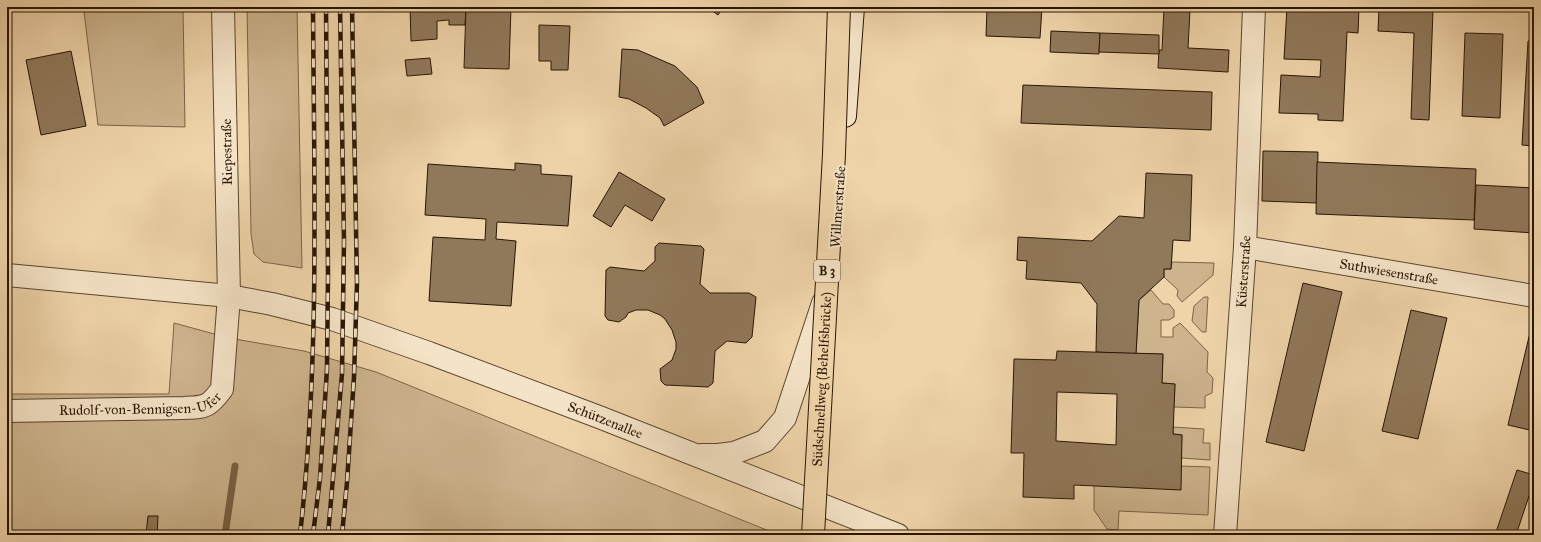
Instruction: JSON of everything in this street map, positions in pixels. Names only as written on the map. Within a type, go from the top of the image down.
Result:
[{"type":"highway","name":"Südschnellweg (Behelfsbrücke)","points":[[813,535],[834,154],[840,7]]},
{"type":"highway","name":"Südschnellweg (Behelfsbrücke)","points":[[826,535],[847,154],[853,7]]},
{"type":"street","name":"Riepestraße","points":[[223,7],[230,296]]},
{"type":"street","name":"Willmerstraße","points":[[817,503],[853,7]]},
{"type":"street","name":"Küsterstraße","points":[[1225,535],[1245,247],[1254,7]]},
{"type":"street","name":"Suthwiesenstraße","points":[[1245,247],[1534,296]]},
{"type":"street","points":[[694,455],[718,456],[753,447],[765,441],[785,418],[834,269]]},
{"type":"street","points":[[7,275],[230,296]]},
{"type":"street","name":"Schützenallee","points":[[230,296],[309,313],[371,332],[694,455],[898,535]]},
{"type":"street","name":"Rudolf-von-Bennigsen-Ufer","points":[[7,411],[205,406],[215,399],[222,389],[230,296]]},
{"type":"shaded area","points":[[114,7],[183,7],[185,127],[98,125],[84,12]]},
{"type":"shaded area","points":[[247,7],[297,7],[302,268],[263,262],[254,254],[251,234]]},
{"type":"shaded area","points":[[1172,262],[1214,263],[1213,275],[1182,302],[1177,296],[1178,290],[1164,277],[1164,269],[1171,269]]},
{"type":"shaded area","points":[[1151,290],[1163,304],[1169,304],[1174,310],[1174,317],[1169,320],[1161,320],[1161,337],[1173,337],[1173,328],[1180,323],[1208,352],[1207,372],[1213,378],[1212,393],[1205,396],[1205,408],[1174,407],[1175,384],[1162,383],[1163,354],[1136,354],[1139,300]]},
{"type":"shaded area","points":[[1204,297],[1208,297],[1206,332],[1202,332],[1192,321],[1194,306]]},
{"type":"shaded area","points":[[174,323],[229,338],[304,351],[376,372],[779,535],[7,535],[7,394],[169,394]]},
{"type":"shaded area","points":[[1173,427],[1204,429],[1203,443],[1210,443],[1210,460],[1181,458],[1182,435],[1173,434]]},
{"type":"shaded area","points":[[1180,466],[1210,467],[1208,515],[1119,511],[1118,530],[1107,529],[1094,510],[1094,486]]},
{"type":"building","points":[[410,7],[466,7],[465,25],[449,25],[449,20],[437,21],[437,39],[411,41]]},
{"type":"building","points":[[466,7],[511,7],[509,69],[464,68]]},
{"type":"building","points":[[707,7],[723,7],[718,15]]},
{"type":"building","points":[[987,7],[1042,7],[1040,38],[986,36]]},
{"type":"building","points":[[1164,7],[1195,7],[1195,10],[1190,10],[1188,48],[1229,50],[1228,72],[1158,68],[1159,50],[1162,50]]},
{"type":"building","points":[[1287,7],[1359,7],[1358,33],[1347,32],[1343,121],[1318,120],[1318,114],[1279,113],[1281,75],[1320,77],[1321,60],[1284,59]]},
{"type":"building","points":[[1379,8],[1433,10],[1429,120],[1411,119],[1414,33],[1378,31]]},
{"type":"building","points":[[539,25],[570,26],[568,70],[551,70],[551,61],[539,61]]},
{"type":"building","points":[[1051,31],[1100,33],[1099,54],[1050,52]]},
{"type":"building","points":[[1100,33],[1159,35],[1159,54],[1099,52]]},
{"type":"building","points":[[1465,33],[1503,34],[1500,118],[1462,116]]},
{"type":"building","points":[[1528,41],[1534,42],[1534,146],[1522,145]]},
{"type":"building","points":[[622,49],[638,50],[675,66],[697,87],[704,103],[664,126],[660,118],[646,108],[629,99],[619,97]]},
{"type":"building","points":[[71,51],[86,126],[41,135],[26,60]]},
{"type":"building","points":[[430,58],[432,74],[407,76],[405,60]]},
{"type":"building","points":[[1023,85],[1212,92],[1211,130],[1021,123]]},
{"type":"building","points":[[1263,151],[1318,152],[1317,203],[1262,201]]},
{"type":"building","points":[[1317,162],[1476,169],[1474,220],[1316,214]]},
{"type":"building","points":[[515,163],[541,165],[541,174],[572,176],[568,226],[497,222],[496,239],[516,241],[511,306],[429,301],[433,237],[485,240],[486,219],[425,215],[428,164],[515,170]]},
{"type":"building","points":[[619,172],[665,199],[652,221],[625,205],[611,227],[593,216]]},
{"type":"building","points":[[1146,173],[1192,175],[1190,241],[1173,240],[1171,269],[1164,269],[1164,277],[1139,300],[1136,354],[1096,352],[1097,304],[1081,283],[1026,279],[1027,261],[1017,260],[1018,237],[1092,241],[1119,216],[1144,218]]},
{"type":"building","points":[[1476,185],[1534,188],[1534,233],[1474,229]]},
{"type":"building","points":[[659,243],[701,246],[704,249],[700,284],[710,293],[749,293],[756,297],[752,337],[746,343],[727,341],[715,351],[713,383],[708,387],[665,385],[661,381],[660,369],[672,360],[676,349],[676,342],[672,330],[665,319],[660,315],[648,310],[636,310],[628,313],[626,317],[619,322],[608,320],[605,316],[606,270],[610,267],[644,271],[655,261],[655,247]]},
{"type":"building","points":[[1303,283],[1342,292],[1304,451],[1266,442]]},
{"type":"building","points":[[1411,310],[1447,318],[1418,439],[1382,431]]},
{"type":"building","points":[[1533,320],[1534,321],[1534,431],[1508,425]]},
{"type":"building","points":[[1057,351],[1163,354],[1162,383],[1175,384],[1173,434],[1182,435],[1181,490],[1074,485],[1074,499],[1023,497],[1024,453],[1011,453],[1014,359],[1056,360]],"holes":[[[1057,392],[1117,394],[1116,445],[1056,441]]]},
{"type":"building","points":[[1517,470],[1534,475],[1534,481],[1516,535],[1495,535]]},
{"type":"building","points":[[148,516],[158,516],[157,535],[146,535]]},
{"type":"waterway","points":[[225,535],[235,466]]},
{"type":"railway","points":[[300,535],[311,403],[313,337],[315,205],[313,7]]},
{"type":"railway","points":[[313,535],[320,478],[327,369],[328,275],[326,7]]},
{"type":"railway","points":[[328,535],[342,374],[344,241],[340,7]]},
{"type":"railway","points":[[342,535],[354,377],[357,283],[352,7]]}]
